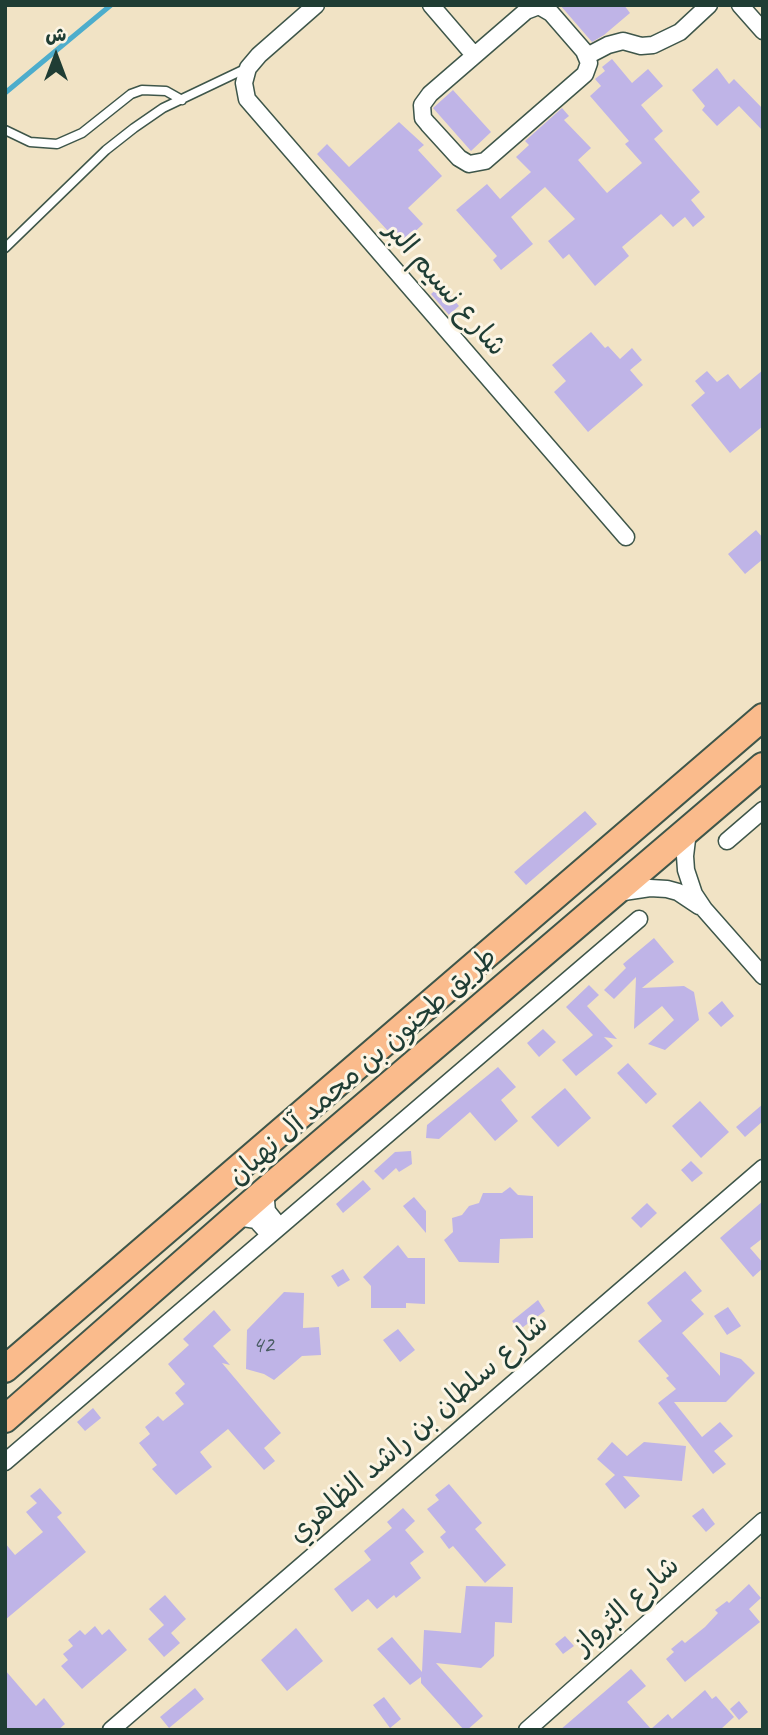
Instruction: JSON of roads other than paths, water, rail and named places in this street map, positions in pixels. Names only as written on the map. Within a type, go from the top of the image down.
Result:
[{"type":"main road","name":"طريق طحنون بن محمد آل نهيان","points":[[5,1369],[763,717]]},
{"type":"main road","name":"طريق طحنون بن محمد آل نهيان","points":[[5,1419],[265,1191],[763,766]]},
{"type":"main road","points":[[130,1312],[124,1297],[127,1285],[236,1187],[266,1144]]},
{"type":"street","points":[[248,68],[316,5]]},
{"type":"street","points":[[431,5],[474,55]]},
{"type":"street","points":[[587,57],[608,45],[623,41],[641,46],[653,45],[680,32],[709,5]]},
{"type":"street","points":[[740,5],[763,31]]},
{"type":"street","points":[[539,6],[551,13],[587,57],[588,69],[581,79],[485,161],[475,165],[459,158],[428,124],[422,112],[425,98],[526,11],[539,6]]},
{"type":"street","name":"شارع نسيم البر","points":[[248,68],[244,83],[247,99],[257,113],[626,537]]},
{"type":"street","points":[[727,842],[763,810]]},
{"type":"street","points":[[689,830],[685,856],[688,881],[704,909],[763,976]]},
{"type":"street","points":[[615,893],[650,888],[667,889],[689,898],[704,909]]},
{"type":"street","points":[[5,1462],[639,919]]},
{"type":"street","name":"شارع سلطان بن راشد الظاهري","points":[[111,1730],[763,1168]]},
{"type":"street","points":[[265,1191],[267,1211],[274,1230]]},
{"type":"street","points":[[237,1217],[256,1220],[274,1230]]},
{"type":"street","name":"شارع البُرواز","points":[[527,1730],[760,1530]]},
{"type":"lane","points":[[5,248],[106,150],[163,108],[248,68]]},
{"type":"lane","points":[[5,130],[30,142],[57,144],[82,133],[131,94],[142,90],[166,91],[182,100]]},
{"type":"waterway","points":[[5,93],[111,5]]}]
